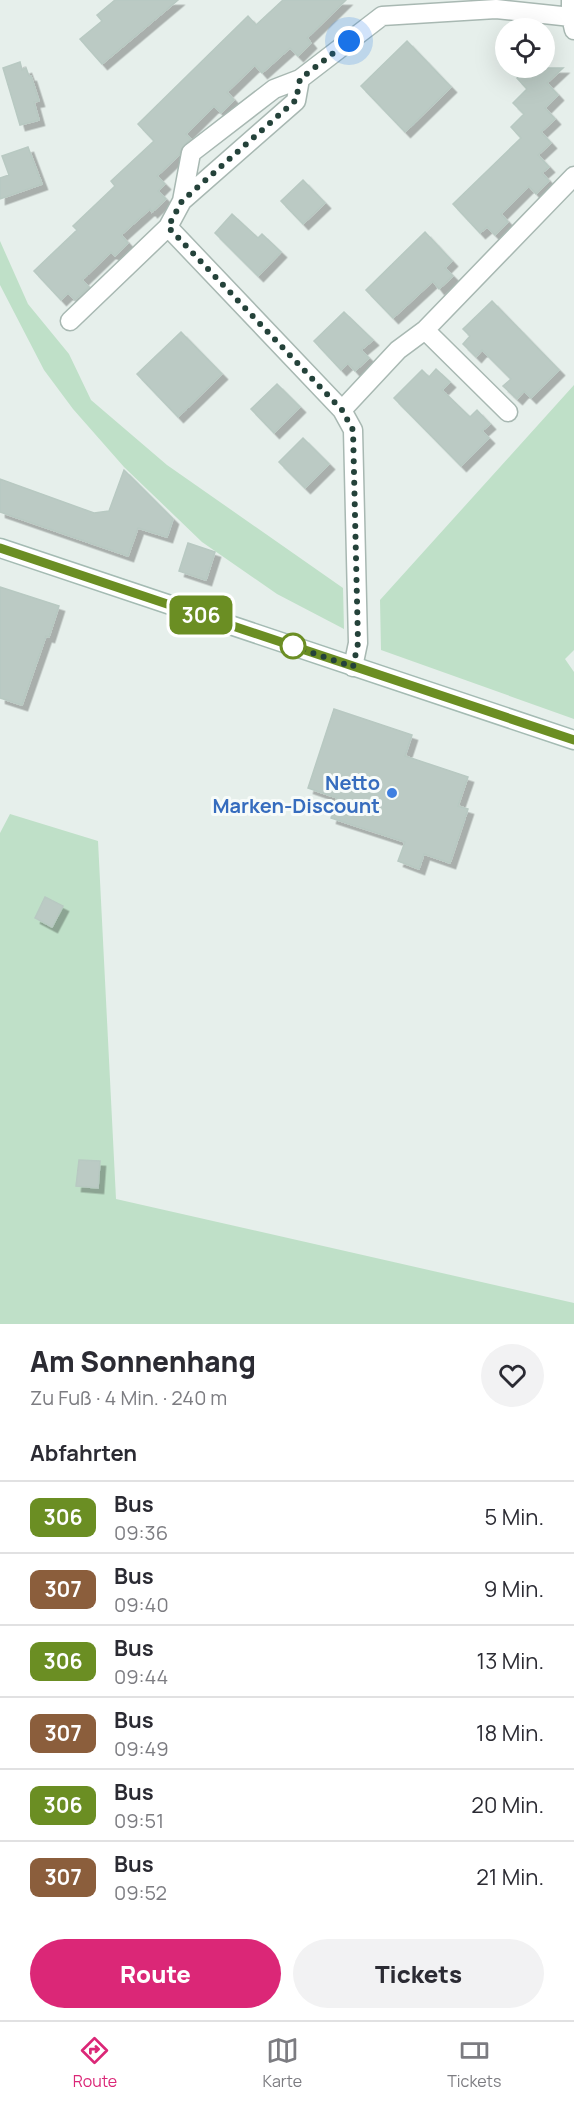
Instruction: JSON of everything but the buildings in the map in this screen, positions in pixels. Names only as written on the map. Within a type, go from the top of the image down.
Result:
[{"type":"street","points":[[70,321],[168,227],[182,201],[191,153],[274,89],[300,79],[382,16],[501,5],[572,15]]},
{"type":"street","points":[[182,201],[296,100],[300,79]]},
{"type":"street","points":[[342,410],[398,350],[425,330],[574,176]]},
{"type":"street","points":[[168,227],[342,410],[353,430],[358,643],[353,667]]},
{"type":"street","points":[[425,330],[508,412]]},
{"type":"street","points":[[0,548],[574,740]]},
{"type":"green space","points":[[0,241],[28,304],[69,354],[91,400],[167,465],[343,588],[344,629],[277,594],[202,542],[124,467],[73,409],[44,370],[0,285]]},
{"type":"green space","points":[[574,385],[574,650],[565,659],[574,672],[574,719],[381,650],[380,600]]},
{"type":"green space","points":[[10,814],[98,841],[116,1199],[574,1303],[574,1324],[0,1324],[0,833]]},
{"type":"bus line","name":"306","points":[[0,548],[574,740]]},
{"type":"place","name":"Netto Marken-Discount","points":[[392,793]]},
{"type":"route","points":[[293,646],[353,667],[358,643],[353,430],[342,410],[168,227],[182,201],[296,100],[300,79],[349,41]]}]
